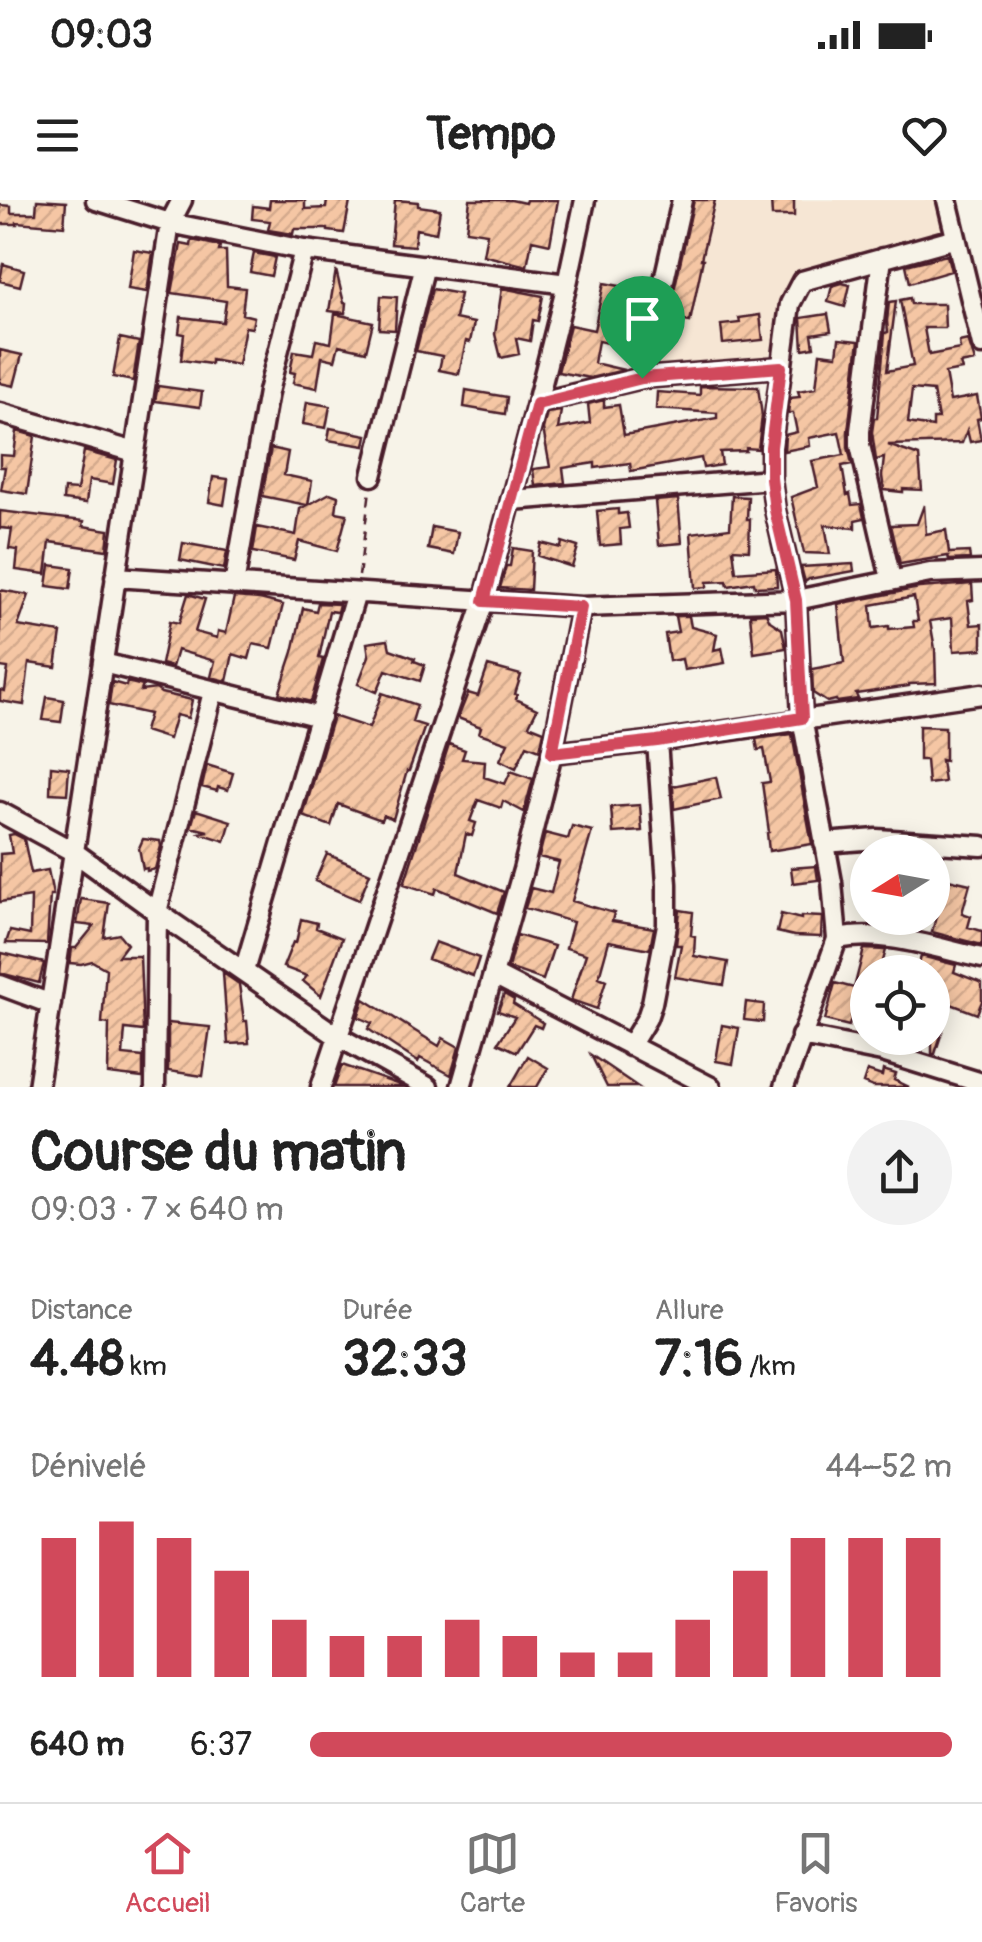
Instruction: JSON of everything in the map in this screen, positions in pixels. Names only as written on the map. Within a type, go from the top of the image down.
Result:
[{"type":"street","points":[[96,200],[170,223],[304,250],[567,284]]},
{"type":"street","points":[[38,1087],[170,223],[182,200]]},
{"type":"street","points":[[322,1087],[484,601],[567,284],[584,200]]},
{"type":"street","points":[[642,378],[682,200]]},
{"type":"street","points":[[946,200],[982,345]]},
{"type":"street","points":[[784,1087],[836,938],[832,882],[802,718],[796,600],[771,478],[771,447],[790,304],[802,281],[956,238]]},
{"type":"street","points":[[234,585],[268,392],[304,250]]},
{"type":"street","points":[[882,258],[860,445],[891,579]]},
{"type":"street","points":[[372,476],[425,266]]},
{"type":"street","points":[[537,404],[642,378],[781,367]]},
{"type":"street","points":[[0,413],[135,452]]},
{"type":"street","points":[[512,500],[771,478]]},
{"type":"street","points":[[115,577],[581,607],[796,600],[891,579],[982,570]]},
{"type":"street","points":[[244,971],[356,593]]},
{"type":"street","points":[[461,1087],[524,870],[581,607]]},
{"type":"street","points":[[103,663],[320,717]]},
{"type":"street","points":[[155,1087],[157,912],[213,692]]},
{"type":"street","points":[[552,753],[982,694]]},
{"type":"street","points":[[630,1046],[648,1018],[667,925],[657,741]]},
{"type":"street","points":[[0,812],[74,852],[337,1036],[428,1087]]},
{"type":"street","points":[[824,843],[877,839],[982,846]]},
{"type":"street","points":[[836,938],[874,935],[982,958]]},
{"type":"street","points":[[494,975],[711,1087]]},
{"type":"street","points":[[0,986],[51,1004]]},
{"type":"street","points":[[800,1036],[882,1052],[982,1083]]},
{"type":"path","points":[[356,593],[372,476]]},
{"type":"shaded area","points":[[685,200],[939,200],[947,230],[792,273],[768,361],[651,371]]},
{"type":"building","points":[[37,200],[66,202],[64,226],[0,224],[0,205],[11,206],[11,213],[36,213]]},
{"type":"building","points":[[270,200],[305,200],[305,209],[326,208],[327,200],[350,202],[344,233],[328,229],[294,229],[293,234],[268,230],[270,221],[252,219],[253,206],[269,208]]},
{"type":"building","points":[[395,200],[440,209],[436,233],[416,229],[414,246],[391,244]]},
{"type":"building","points":[[470,200],[558,200],[550,244],[532,240],[527,266],[483,255],[487,233],[466,230]]},
{"type":"building","points":[[694,200],[715,200],[690,322],[668,318]]},
{"type":"building","points":[[771,200],[794,200],[794,216],[772,216]]},
{"type":"building","points":[[192,240],[226,251],[227,286],[245,288],[242,314],[254,317],[252,328],[245,327],[238,365],[181,360],[181,317],[223,322],[226,301],[172,293],[181,244],[191,246]]},
{"type":"building","points":[[134,250],[153,253],[147,292],[128,289]]},
{"type":"building","points":[[254,253],[275,257],[271,276],[250,272]]},
{"type":"building","points":[[947,255],[951,271],[910,283],[906,265]]},
{"type":"building","points":[[3,264],[24,270],[20,286],[0,281]]},
{"type":"building","points":[[336,270],[346,303],[345,313],[329,311]]},
{"type":"building","points":[[604,283],[625,287],[617,326],[632,329],[629,347],[598,341],[594,363],[624,370],[590,378],[558,372],[570,325],[594,330]]},
{"type":"building","points":[[850,285],[845,307],[828,302],[832,286]]},
{"type":"building","points":[[502,288],[543,296],[530,341],[516,338],[519,354],[501,358],[495,334]]},
{"type":"building","points":[[432,289],[460,294],[455,319],[474,323],[459,374],[439,370],[442,356],[416,351]]},
{"type":"building","points":[[381,296],[397,297],[395,330],[379,329]]},
{"type":"building","points":[[900,300],[944,304],[945,328],[924,328],[929,355],[960,349],[959,342],[968,340],[975,361],[960,364],[962,370],[945,373],[950,401],[977,396],[981,418],[977,419],[981,440],[970,442],[967,430],[962,443],[888,445],[919,456],[922,490],[903,492],[884,490],[884,458],[876,460],[872,432],[877,418],[889,302],[896,301],[887,371],[913,366]],"holes":[[[912,389],[933,391],[938,419],[933,419],[933,427],[908,423]]]},
{"type":"building","points":[[335,314],[373,322],[366,351],[339,345],[335,360],[322,357],[317,388],[293,383],[295,373],[290,372],[294,351],[313,354],[316,340],[331,343]]},
{"type":"building","points":[[828,314],[831,331],[812,334],[814,347],[803,349],[801,318]]},
{"type":"building","points":[[760,315],[763,340],[723,344],[721,325]]},
{"type":"building","points":[[120,338],[139,342],[133,381],[113,377]]},
{"type":"building","points":[[839,339],[859,341],[848,431],[852,464],[842,466],[847,495],[850,494],[852,505],[861,504],[864,518],[855,520],[855,528],[825,525],[830,554],[804,553],[791,497],[818,487],[812,461],[844,455],[839,432],[809,438],[810,446],[784,451],[785,435],[797,432],[793,413],[788,413],[790,398],[800,397],[798,391],[816,388],[820,353],[837,355]]},
{"type":"building","points":[[0,350],[22,355],[14,386],[0,383]]},
{"type":"building","points":[[158,386],[202,392],[200,407],[155,401]]},
{"type":"building","points":[[700,386],[758,387],[762,416],[758,449],[720,452],[722,465],[703,468],[701,458],[631,471],[630,463],[563,468],[565,483],[535,486],[533,469],[550,467],[543,429],[547,413],[561,411],[558,429],[590,423],[588,404],[604,400],[604,407],[619,405],[624,435],[717,418],[717,413],[656,409],[657,392],[700,395]]},
{"type":"building","points":[[466,390],[507,397],[505,414],[464,407]]},
{"type":"building","points":[[307,402],[330,406],[326,428],[303,424]]},
{"type":"building","points":[[330,428],[367,435],[365,446],[328,440]]},
{"type":"building","points":[[17,431],[35,436],[27,494],[1,490],[5,467],[0,467],[0,455],[14,456]]},
{"type":"building","points":[[271,448],[288,452],[284,475],[312,481],[308,505],[330,493],[338,496],[336,512],[347,514],[337,551],[299,541],[294,560],[253,552],[257,527],[296,535],[300,509],[307,505],[262,496]]},
{"type":"building","points":[[84,451],[117,460],[113,484],[89,480],[86,503],[63,500],[64,489],[77,490]]},
{"type":"building","points":[[213,477],[228,479],[224,505],[209,502]]},
{"type":"building","points":[[732,496],[748,497],[750,519],[749,550],[733,549],[736,572],[776,569],[777,586],[755,587],[754,582],[728,586],[727,581],[707,582],[707,587],[695,588],[691,533],[730,528]]},
{"type":"building","points":[[678,499],[682,543],[659,545],[655,501]]},
{"type":"building","points":[[924,505],[926,534],[946,530],[949,553],[969,552],[970,559],[949,560],[948,556],[900,564],[891,525],[917,524]]},
{"type":"building","points":[[618,509],[618,514],[627,513],[629,528],[620,529],[621,544],[600,546],[597,511]]},
{"type":"building","points":[[0,511],[84,521],[83,526],[109,530],[107,550],[50,542],[46,574],[16,570],[18,550],[9,549],[12,529],[0,528]]},
{"type":"building","points":[[432,527],[458,532],[454,554],[428,549]]},
{"type":"building","points":[[562,542],[578,547],[572,567],[538,556],[541,543],[561,548]]},
{"type":"building","points":[[183,543],[227,551],[224,569],[180,560]]},
{"type":"building","points":[[513,548],[532,551],[530,590],[500,588]]},
{"type":"building","points":[[853,564],[854,571],[805,582],[801,567]]},
{"type":"building","points":[[50,565],[73,568],[70,589],[47,586]]},
{"type":"building","points":[[972,584],[973,600],[968,601],[971,625],[982,624],[982,649],[954,651],[952,618],[930,621],[936,683],[856,694],[858,699],[837,702],[827,702],[813,693],[812,669],[844,663],[838,604],[919,588]],"holes":[[[914,597],[918,621],[913,621],[914,627],[873,628],[871,605]]]},
{"type":"building","points":[[0,590],[29,595],[18,626],[61,633],[56,667],[29,663],[24,705],[0,701],[8,668],[0,667]]},
{"type":"building","points":[[188,594],[205,599],[195,632],[217,638],[218,631],[226,633],[234,597],[283,605],[272,648],[253,644],[249,659],[233,654],[227,681],[211,677],[215,661],[177,650],[172,667],[161,664],[170,621],[179,623]]},
{"type":"building","points":[[318,603],[339,604],[337,612],[329,611],[319,658],[323,659],[311,702],[279,694],[303,608],[316,611]]},
{"type":"building","points":[[766,613],[782,629],[786,648],[754,653],[750,614]]},
{"type":"building","points":[[675,616],[689,616],[691,627],[717,634],[714,650],[722,648],[725,663],[684,670],[682,659],[669,661],[665,634],[678,632]]},
{"type":"building","points":[[388,640],[390,649],[425,665],[420,681],[386,670],[377,692],[358,684],[369,656],[367,643]]},
{"type":"building","points":[[488,666],[521,675],[516,699],[537,709],[529,725],[544,731],[540,750],[527,745],[516,768],[500,760],[508,743],[479,733],[481,727],[458,718],[468,693],[478,696]]},
{"type":"building","points":[[112,682],[126,686],[127,682],[143,686],[141,691],[156,689],[192,700],[188,718],[176,715],[169,739],[144,731],[149,714],[109,705]]},
{"type":"building","points":[[382,693],[417,705],[412,722],[425,726],[393,819],[383,815],[381,820],[338,804],[331,826],[303,816],[333,716],[369,728]]},
{"type":"building","points":[[47,697],[64,700],[61,722],[43,720]]},
{"type":"building","points":[[919,726],[945,727],[945,761],[941,760],[944,782],[928,784],[926,760],[919,760]]},
{"type":"building","points":[[792,734],[812,844],[769,851],[762,783],[770,782],[764,749],[758,750],[756,739]]},
{"type":"building","points":[[449,744],[465,750],[462,759],[485,761],[484,777],[505,784],[511,771],[533,779],[524,812],[503,801],[501,808],[478,800],[470,821],[476,823],[472,836],[466,834],[458,873],[504,892],[497,913],[437,888],[435,894],[404,884]]},
{"type":"building","points":[[207,765],[233,773],[228,790],[202,787]]},
{"type":"building","points":[[51,766],[69,768],[67,794],[50,793]]},
{"type":"building","points":[[716,777],[721,799],[674,809],[673,786]]},
{"type":"building","points":[[640,805],[642,831],[613,833],[611,807]]},
{"type":"building","points":[[196,810],[231,821],[225,841],[191,827]]},
{"type":"building","points":[[572,826],[592,831],[572,901],[614,913],[612,921],[654,928],[650,949],[609,941],[599,977],[606,980],[597,1009],[571,1000],[586,954],[566,948],[573,922],[525,908],[531,888],[551,893],[559,862],[539,857],[545,833],[568,839]]},
{"type":"building","points":[[9,835],[24,839],[31,873],[48,870],[53,895],[47,944],[6,943],[10,931],[30,935],[31,897],[0,902],[0,854],[12,853]]},
{"type":"building","points":[[143,839],[160,841],[155,869],[143,869],[139,848]]},
{"type":"building","points":[[327,854],[370,873],[359,900],[315,881]]},
{"type":"building","points":[[816,866],[818,880],[793,883],[791,868]]},
{"type":"building","points":[[950,879],[970,884],[962,913],[971,916],[968,927],[982,931],[982,945],[944,935],[950,935]]},
{"type":"building","points":[[81,899],[109,903],[104,937],[119,934],[127,944],[118,956],[140,956],[143,1031],[125,1029],[123,1055],[143,1057],[143,1078],[108,1074],[109,1024],[102,1023],[106,969],[92,961],[70,963],[72,948],[94,926],[77,924]]},
{"type":"building","points":[[680,910],[693,912],[694,956],[728,962],[724,985],[675,977],[681,945],[676,945]]},
{"type":"building","points":[[781,914],[801,919],[822,917],[821,937],[777,932]]},
{"type":"building","points":[[301,919],[317,923],[316,928],[342,938],[321,996],[303,981],[307,976],[283,967],[293,942],[296,943]]},
{"type":"building","points":[[517,935],[554,946],[543,980],[508,968]]},
{"type":"building","points":[[435,942],[479,958],[473,976],[428,959]]},
{"type":"building","points":[[864,949],[886,950],[885,955],[862,955]]},
{"type":"building","points":[[2,953],[44,963],[39,983],[0,973]]},
{"type":"building","points":[[950,963],[956,965],[954,972],[982,983],[977,1014],[951,1004],[950,1007]]},
{"type":"building","points":[[223,973],[239,984],[249,1043],[228,1044]]},
{"type":"building","points":[[835,983],[850,987],[849,1026],[825,1020]]},
{"type":"building","points":[[504,994],[543,1023],[541,1028],[534,1025],[517,1052],[498,1043],[515,1017],[498,1011]]},
{"type":"building","points":[[364,999],[439,1046],[443,1038],[459,1047],[451,1075],[420,1058],[418,1062],[368,1029],[372,1023],[358,1017]]},
{"type":"building","points":[[746,1002],[764,1004],[763,1022],[744,1020]]},
{"type":"building","points":[[168,1023],[210,1027],[203,1076],[168,1071]]},
{"type":"building","points":[[722,1025],[739,1028],[733,1064],[716,1061]]},
{"type":"building","points":[[591,1055],[638,1087],[607,1087]]},
{"type":"building","points":[[528,1056],[548,1068],[537,1087],[510,1087]]},
{"type":"building","points":[[342,1065],[397,1084],[401,1087],[334,1087]]},
{"type":"building","points":[[883,1070],[896,1074],[894,1080],[909,1087],[873,1087],[863,1083],[867,1071],[882,1076]]},
{"type":"route","points":[[781,367],[771,478],[796,600],[802,718],[552,753],[581,607],[484,601],[537,404],[642,378],[781,367]]}]
